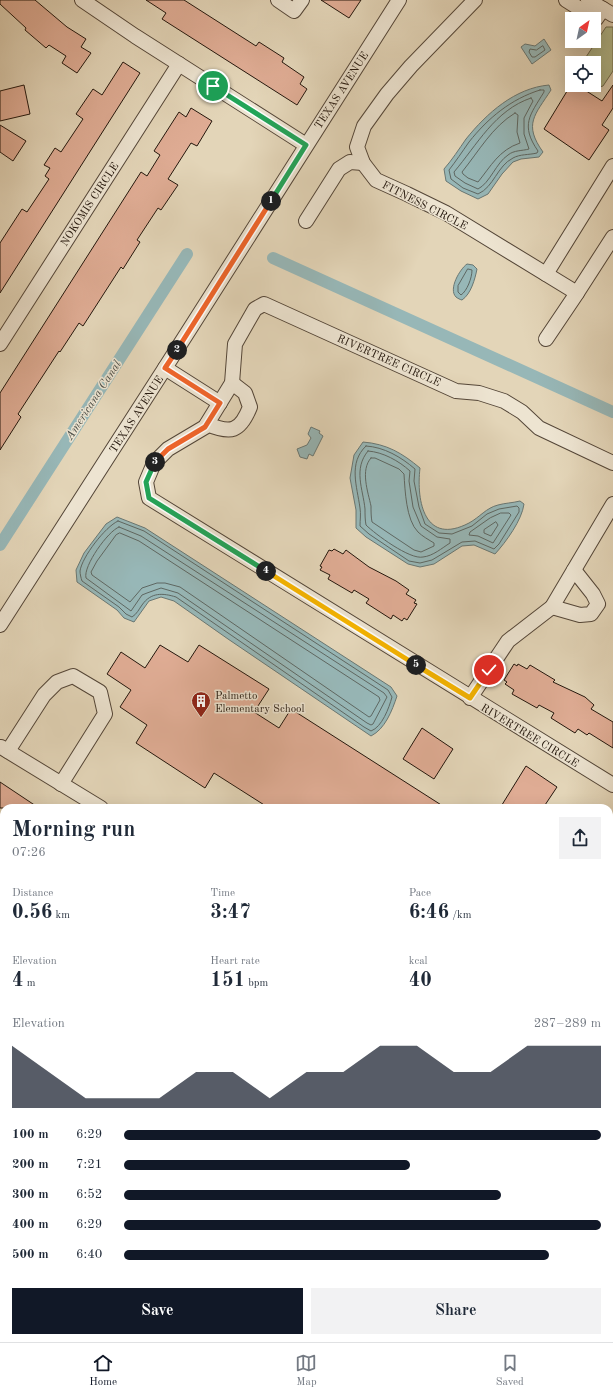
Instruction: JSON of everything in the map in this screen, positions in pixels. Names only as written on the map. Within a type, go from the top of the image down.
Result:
[{"type":"street","points":[[82,0],[306,145]]},
{"type":"street","points":[[278,0],[294,11],[302,0]]},
{"type":"street","name":"TEXAS AVENUE","points":[[0,625],[399,0]]},
{"type":"street","name":"FITNESS CIRCLE","points":[[475,0],[386,94],[364,126],[357,147],[363,163],[376,180],[446,213],[577,293]]},
{"type":"street","points":[[566,0],[596,20],[599,6]]},
{"type":"street","name":"NOKOMIS CIRCLE","points":[[0,344],[179,64]]},
{"type":"street","points":[[306,221],[340,169],[350,162],[363,163]]},
{"type":"street","points":[[546,274],[613,166]]},
{"type":"street","points":[[546,340],[613,237]]},
{"type":"street","name":"RIVERTREE CIRCLE","points":[[613,463],[539,428],[522,412],[504,401],[479,394],[456,391],[264,304],[255,309],[234,344],[232,383],[207,424],[168,449],[154,464],[146,482],[149,498],[470,698],[613,785]]},
{"type":"street","points":[[165,368],[220,403]]},
{"type":"street","points":[[207,424],[221,430],[232,429],[244,422],[250,408],[245,394],[232,383]]},
{"type":"street","points":[[470,698],[508,641],[552,607],[613,504]]},
{"type":"street","points":[[552,607],[580,615],[591,614],[598,604],[593,594],[574,570]]},
{"type":"street","points":[[61,784],[105,714],[100,692],[73,676],[57,682],[44,695],[4,749],[61,784],[94,804]]},
{"type":"green space","points":[[606,27],[613,27],[613,71],[603,86],[601,87],[601,56],[587,56],[592,48],[601,48],[601,34]]},
{"type":"water","points":[[544,39],[551,50],[532,64],[521,47],[525,44],[535,46]]},
{"type":"water","points":[[549,85],[551,90],[536,113],[533,127],[537,142],[543,152],[539,157],[521,159],[513,162],[502,174],[488,194],[478,199],[461,191],[446,181],[444,169],[466,139],[483,120],[503,103],[513,97],[537,87]]},
{"type":"water","points":[[467,264],[473,265],[477,269],[474,282],[468,294],[462,300],[456,297],[453,289],[458,275]]},
{"type":"water","points":[[311,427],[320,431],[319,433],[323,436],[313,456],[309,454],[307,459],[300,457],[297,449],[307,445],[311,438],[308,434]]},
{"type":"water","points":[[363,442],[380,445],[394,450],[420,468],[419,481],[422,506],[426,517],[433,525],[442,529],[454,529],[469,523],[494,506],[520,501],[524,504],[517,524],[495,554],[474,545],[462,546],[434,564],[420,567],[408,564],[366,537],[356,528],[356,510],[350,478],[354,455]]},
{"type":"water","points":[[117,517],[145,528],[391,687],[397,696],[384,724],[371,736],[174,601],[161,597],[149,601],[134,622],[124,618],[117,610],[77,582],[76,570],[84,553],[106,524]]},
{"type":"building","points":[[0,0],[35,0],[67,27],[86,39],[81,47],[91,53],[77,73],[62,63],[66,56],[49,45],[46,48],[25,30],[26,28],[0,4]]},
{"type":"building","points":[[146,0],[184,0],[256,46],[259,42],[284,58],[282,62],[304,77],[300,84],[307,89],[297,105],[162,19],[166,13]]},
{"type":"building","points":[[321,0],[361,0],[349,18]]},
{"type":"building","points":[[123,62],[140,73],[0,293],[0,243],[22,209],[27,212],[49,179],[45,176],[50,168],[44,165],[55,148],[61,152],[83,119],[76,114],[93,89],[102,95]]},
{"type":"building","points":[[24,85],[30,114],[0,121],[0,91]]},
{"type":"building","points":[[613,85],[613,108],[602,125],[609,130],[589,160],[544,129],[567,92],[588,92],[602,101]]},
{"type":"building","points":[[191,108],[212,121],[197,146],[191,143],[168,179],[178,185],[161,210],[158,208],[137,240],[140,242],[123,269],[121,267],[83,326],[79,323],[60,352],[59,351],[18,414],[21,417],[0,450],[0,393],[141,172],[147,176],[160,155],[154,151],[179,112],[186,117]]},
{"type":"building","points":[[0,125],[26,141],[13,161],[0,152]]},
{"type":"building","points":[[334,549],[343,554],[346,550],[369,567],[396,581],[409,590],[406,594],[416,600],[414,603],[417,604],[407,620],[404,618],[402,621],[393,615],[391,619],[366,603],[369,599],[354,590],[352,593],[328,579],[330,575],[320,570],[322,567],[320,566],[329,550],[332,551]]},
{"type":"building","name":"Palmetto Elementary School","points":[[160,645],[188,662],[199,645],[269,689],[254,712],[279,728],[291,709],[440,804],[263,804],[214,773],[205,788],[136,743],[147,725],[120,707],[131,690],[107,674],[121,652],[145,668]]},
{"type":"building","points":[[514,664],[517,666],[518,664],[527,669],[530,665],[555,680],[553,682],[585,697],[594,705],[591,709],[613,722],[613,748],[589,733],[587,735],[578,729],[575,733],[551,718],[554,713],[539,705],[537,708],[512,694],[514,690],[505,684],[507,682],[504,680]]},
{"type":"building","points":[[422,728],[453,749],[434,779],[403,759]]},
{"type":"building","points":[[526,766],[557,787],[546,804],[502,804]]},
{"type":"building","points":[[0,782],[33,804],[0,804]]},
{"type":"waterway","name":"Americana Canal","points":[[0,545],[187,254]]},
{"type":"waterway","points":[[273,258],[613,412]]},
{"type":"place","name":"Palmetto Elementary School","points":[[201,718]]},
{"type":"route","points":[[213,86],[306,145],[165,368],[220,403],[205,427],[168,449],[154,464],[146,482],[149,498],[470,698],[489,670]]}]
